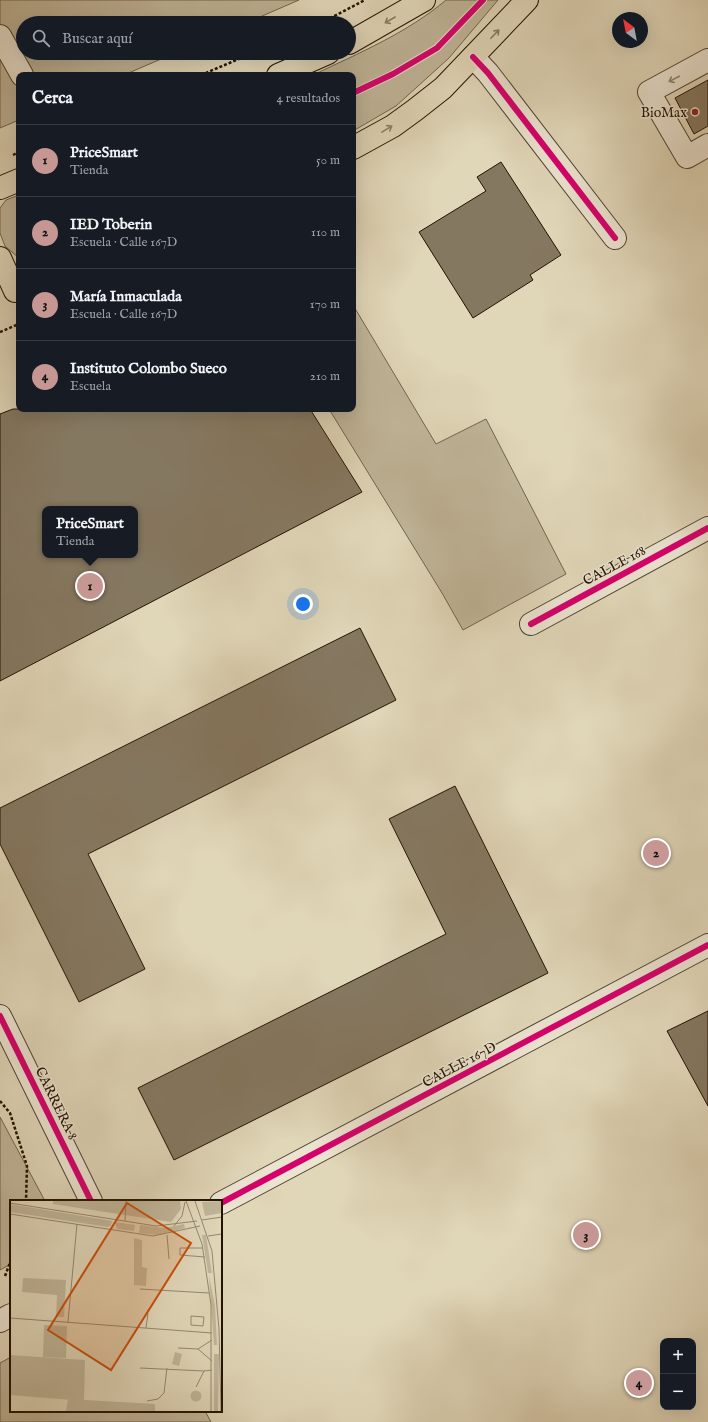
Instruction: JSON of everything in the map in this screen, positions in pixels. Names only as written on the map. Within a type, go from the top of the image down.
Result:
[{"type":"main road","points":[[356,39],[424,0]]},
{"type":"main road","points":[[356,146],[388,129],[443,88],[527,0]]},
{"type":"main road","points":[[285,72],[312,60]]},
{"type":"main road","points":[[0,188],[16,181]]},
{"type":"main road","points":[[0,258],[11,293]]},
{"type":"street","points":[[0,36],[20,72]]},
{"type":"street","points":[[473,57],[488,73],[615,238]]},
{"type":"street","points":[[708,60],[649,92],[687,157],[708,145]]},
{"type":"street","name":"CALLE 168","points":[[532,624],[708,528]]},
{"type":"street","name":"CALLE 167D","points":[[222,1202],[708,945]]},
{"type":"street","name":"CARRERA 8","points":[[0,1016],[91,1200]]},
{"type":"street","points":[[0,1321],[10,1316]]},
{"type":"path","points":[[334,16],[365,0]]},
{"type":"path","points":[[208,72],[236,60]]},
{"type":"path","points":[[0,332],[16,325]]},
{"type":"path","points":[[0,1101],[10,1113],[27,1166],[26,1200]]},
{"type":"path","points":[[5,1276],[10,1263]]},
{"type":"shaded area","points":[[0,0],[299,0],[262,16],[16,16],[16,60],[159,60],[131,72],[16,72],[16,121],[0,128]]},
{"type":"shaded area","points":[[446,0],[498,0],[449,58],[396,106],[356,129],[356,72],[319,72],[344,60],[356,60],[356,54],[382,42],[431,12]]},
{"type":"shaded area","points":[[16,196],[16,255],[5,246],[0,233],[0,208],[6,200]]},
{"type":"shaded area","points":[[356,310],[436,444],[486,419],[566,574],[463,630],[442,593],[331,412],[356,412]]},
{"type":"shaded area","points":[[0,1117],[44,1200],[10,1200],[10,1265],[0,1270]]},
{"type":"shaded area","points":[[10,1358],[10,1412],[206,1412],[211,1422],[0,1422],[0,1363]]},
{"type":"building","name":"BioMax","points":[[708,80],[708,126],[694,134],[675,98]]},
{"type":"building","points":[[501,162],[561,255],[530,275],[533,280],[473,318],[419,232],[486,191],[477,177]]},
{"type":"building","points":[[13,409],[16,409],[16,412],[312,412],[362,492],[0,681],[0,414]]},
{"type":"building","points":[[360,628],[396,700],[88,854],[145,969],[79,1002],[0,844],[0,808]]},
{"type":"building","points":[[455,786],[548,973],[174,1160],[138,1088],[446,934],[389,819]]},
{"type":"building","points":[[708,1011],[708,1106],[667,1031]]},
{"type":"cycle path","points":[[356,92],[393,74],[437,48],[483,0]]},
{"type":"cycle path","points":[[473,57],[488,73],[615,238]]},
{"type":"cycle path","points":[[531,624],[708,528]]},
{"type":"cycle path","points":[[222,1202],[708,945]]},
{"type":"cycle path","points":[[0,1016],[91,1200]]},
{"type":"place","name":"BioMax","points":[[695,112]]},
{"type":"place","name":"PriceSmart","points":[[90,586]]},
{"type":"place","name":"IED Toberin","points":[[656,853]]},
{"type":"place","name":"María Inmaculada","points":[[586,1235]]},
{"type":"place","name":"Instituto Colombo Sueco","points":[[639,1383]]}]
